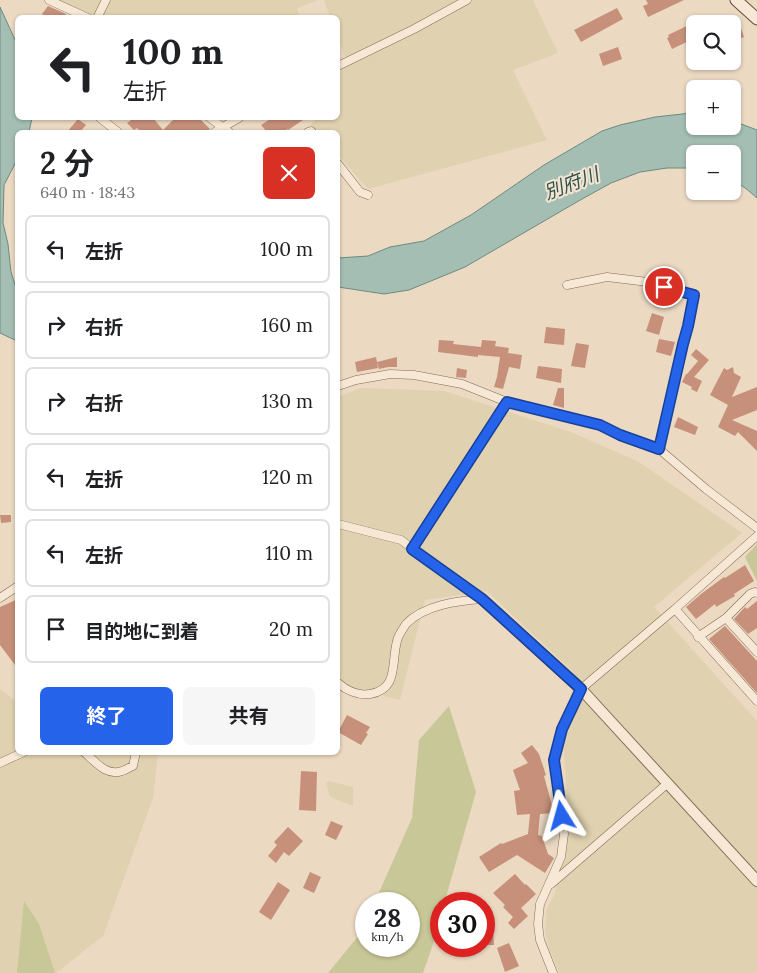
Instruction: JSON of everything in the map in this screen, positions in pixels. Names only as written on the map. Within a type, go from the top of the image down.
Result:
[{"type":"main road","points":[[736,0],[757,19]]},
{"type":"street","points":[[50,0],[82,15]]},
{"type":"street","points":[[98,15],[106,0]]},
{"type":"street","points":[[340,65],[414,29],[463,1]]},
{"type":"street","points":[[103,120],[115,130]]},
{"type":"street","points":[[213,120],[227,130]]},
{"type":"street","points":[[218,130],[235,120]]},
{"type":"street","points":[[340,167],[360,192],[368,194]]},
{"type":"street","points":[[567,285],[607,277],[648,282],[694,295],[659,449]]},
{"type":"street","points":[[340,385],[356,380],[390,374],[414,375],[462,384],[507,402],[600,425],[620,435],[659,449],[706,489],[757,528]]},
{"type":"street","points":[[412,549],[507,402]]},
{"type":"street","points":[[340,525],[401,540],[482,599],[581,689],[757,881]]},
{"type":"street","points":[[553,973],[540,940],[538,924],[540,904],[561,857],[564,834],[554,760],[562,729],[581,689],[757,536]]},
{"type":"street","points":[[0,598],[15,588]]},
{"type":"street","points":[[698,636],[726,618],[750,594],[757,593]]},
{"type":"street","points":[[340,684],[354,693],[367,695],[387,686],[392,676],[397,638],[405,625],[415,616],[434,608],[482,599]]},
{"type":"street","points":[[674,609],[757,702]]},
{"type":"street","points":[[726,618],[757,652]]},
{"type":"street","points":[[0,764],[18,755]]},
{"type":"street","points":[[87,755],[102,769],[122,772],[134,766],[136,755]]},
{"type":"street","points":[[549,886],[668,783]]},
{"type":"shaded area","points":[[59,0],[318,0],[297,8],[299,15],[92,15]]},
{"type":"shaded area","points":[[324,0],[533,0],[558,53],[513,70],[547,140],[368,189],[340,157],[340,130],[315,130],[310,125],[316,120],[340,120],[340,60],[345,58],[340,43],[340,15],[329,15]]},
{"type":"shaded area","points":[[361,388],[444,391],[571,432],[639,462],[742,533],[654,607],[757,721],[757,973],[559,973],[549,948],[545,931],[547,909],[555,893],[569,813],[563,746],[574,673],[487,591],[425,600],[400,700],[340,685],[340,396]]},
{"type":"shaded area","points":[[757,544],[757,581],[745,557]]},
{"type":"shaded area","points":[[0,689],[15,700],[15,755],[158,755],[153,798],[103,936],[56,973],[0,973]]},
{"type":"shaded area","points":[[449,706],[476,792],[447,892],[430,892],[430,954],[423,973],[328,973],[355,940],[355,957],[420,957],[420,892],[379,892],[412,818],[419,740]]},
{"type":"shaded area","points":[[329,781],[353,787],[353,806],[330,796],[326,783]]},
{"type":"shaded area","points":[[24,901],[39,924],[55,973],[17,973]]},
{"type":"water","points":[[0,7],[15,40],[15,120],[32,120],[29,130],[15,130],[15,164],[4,185],[3,223],[8,244],[11,272],[15,285],[15,340],[0,333]]},
{"type":"water","name":"別府川","points":[[686,114],[686,135],[741,135],[741,124],[757,130],[757,198],[741,185],[741,145],[686,145],[686,168],[667,168],[640,172],[611,183],[465,267],[409,290],[384,294],[340,287],[340,258],[368,256],[390,247],[424,241],[471,215],[544,165],[602,131],[655,117]]},
{"type":"building","points":[[646,0],[684,0],[648,17],[643,6],[648,4]]},
{"type":"building","points":[[48,6],[67,15],[44,15],[42,14]]},
{"type":"building","points":[[617,8],[623,19],[581,42],[574,30]]},
{"type":"building","points":[[686,26],[686,42],[672,49],[667,38],[669,37],[668,35]]},
{"type":"building","points":[[618,47],[622,59],[603,66],[599,54]]},
{"type":"building","points":[[77,120],[86,125],[82,130],[69,130]]},
{"type":"building","points":[[131,120],[155,120],[163,130],[139,130],[137,128],[134,130],[127,123]]},
{"type":"building","points":[[173,120],[201,120],[210,129],[163,130]]},
{"type":"building","points":[[269,120],[303,120],[288,130],[265,130],[261,125]]},
{"type":"building","points":[[652,313],[664,317],[659,335],[646,331]]},
{"type":"building","points":[[546,327],[565,329],[564,345],[544,343]]},
{"type":"building","points":[[659,339],[675,342],[671,356],[656,352]]},
{"type":"building","points":[[439,340],[454,341],[453,344],[481,347],[482,340],[496,341],[495,346],[509,348],[508,353],[522,355],[520,369],[509,367],[503,389],[494,387],[500,357],[478,355],[478,357],[438,352]]},
{"type":"building","points":[[576,343],[589,345],[585,368],[571,366]]},
{"type":"building","points":[[696,349],[709,360],[694,377],[702,381],[697,392],[682,382],[686,374],[698,361],[691,355]]},
{"type":"building","points":[[376,357],[378,368],[357,372],[355,362]]},
{"type":"building","points":[[397,357],[397,367],[379,369],[377,362]]},
{"type":"building","points":[[538,366],[562,369],[561,383],[536,378]]},
{"type":"building","points":[[733,367],[734,373],[741,377],[732,397],[757,387],[757,410],[732,420],[757,431],[757,451],[738,432],[735,436],[718,427],[728,405],[710,395],[724,368],[727,370]]},
{"type":"building","points":[[457,368],[467,370],[466,378],[456,377]]},
{"type":"building","points":[[558,388],[564,388],[564,408],[553,405]]},
{"type":"building","points":[[678,417],[698,427],[695,435],[674,427]]},
{"type":"building","points":[[0,515],[11,515],[11,522],[1,523]]},
{"type":"building","points":[[745,565],[754,581],[734,594],[735,596],[716,607],[715,604],[696,619],[686,607],[724,577]]},
{"type":"building","points":[[15,600],[15,665],[0,645],[0,607]]},
{"type":"building","points":[[757,601],[757,628],[748,634],[734,619],[745,607],[747,609]]},
{"type":"building","points":[[725,626],[757,661],[757,693],[709,639]]},
{"type":"building","points":[[347,715],[370,727],[361,745],[340,733],[340,728]]},
{"type":"building","points":[[532,745],[539,754],[546,775],[544,776],[554,813],[540,814],[538,835],[542,836],[548,854],[554,858],[545,873],[517,855],[489,872],[479,857],[501,843],[528,834],[530,814],[517,815],[514,791],[520,790],[513,770],[528,763],[521,753]]},
{"type":"building","points":[[301,771],[317,772],[316,811],[299,810]]},
{"type":"building","points":[[331,821],[343,826],[336,840],[325,835]]},
{"type":"building","points":[[288,827],[303,841],[289,856],[284,852],[276,863],[268,856],[277,845],[274,842]]},
{"type":"building","points":[[310,872],[321,877],[314,893],[303,888]]},
{"type":"building","points":[[515,874],[536,894],[521,908],[528,916],[514,929],[508,923],[513,917],[503,907],[505,905],[494,892]]},
{"type":"building","points":[[278,882],[290,890],[271,920],[259,912]]},
{"type":"building","points":[[509,943],[519,966],[505,972],[497,948]]},
{"type":"route","points":[[562,816],[554,760],[562,729],[581,689],[482,599],[412,549],[507,402],[600,425],[620,435],[659,449],[694,295],[664,287]]}]
